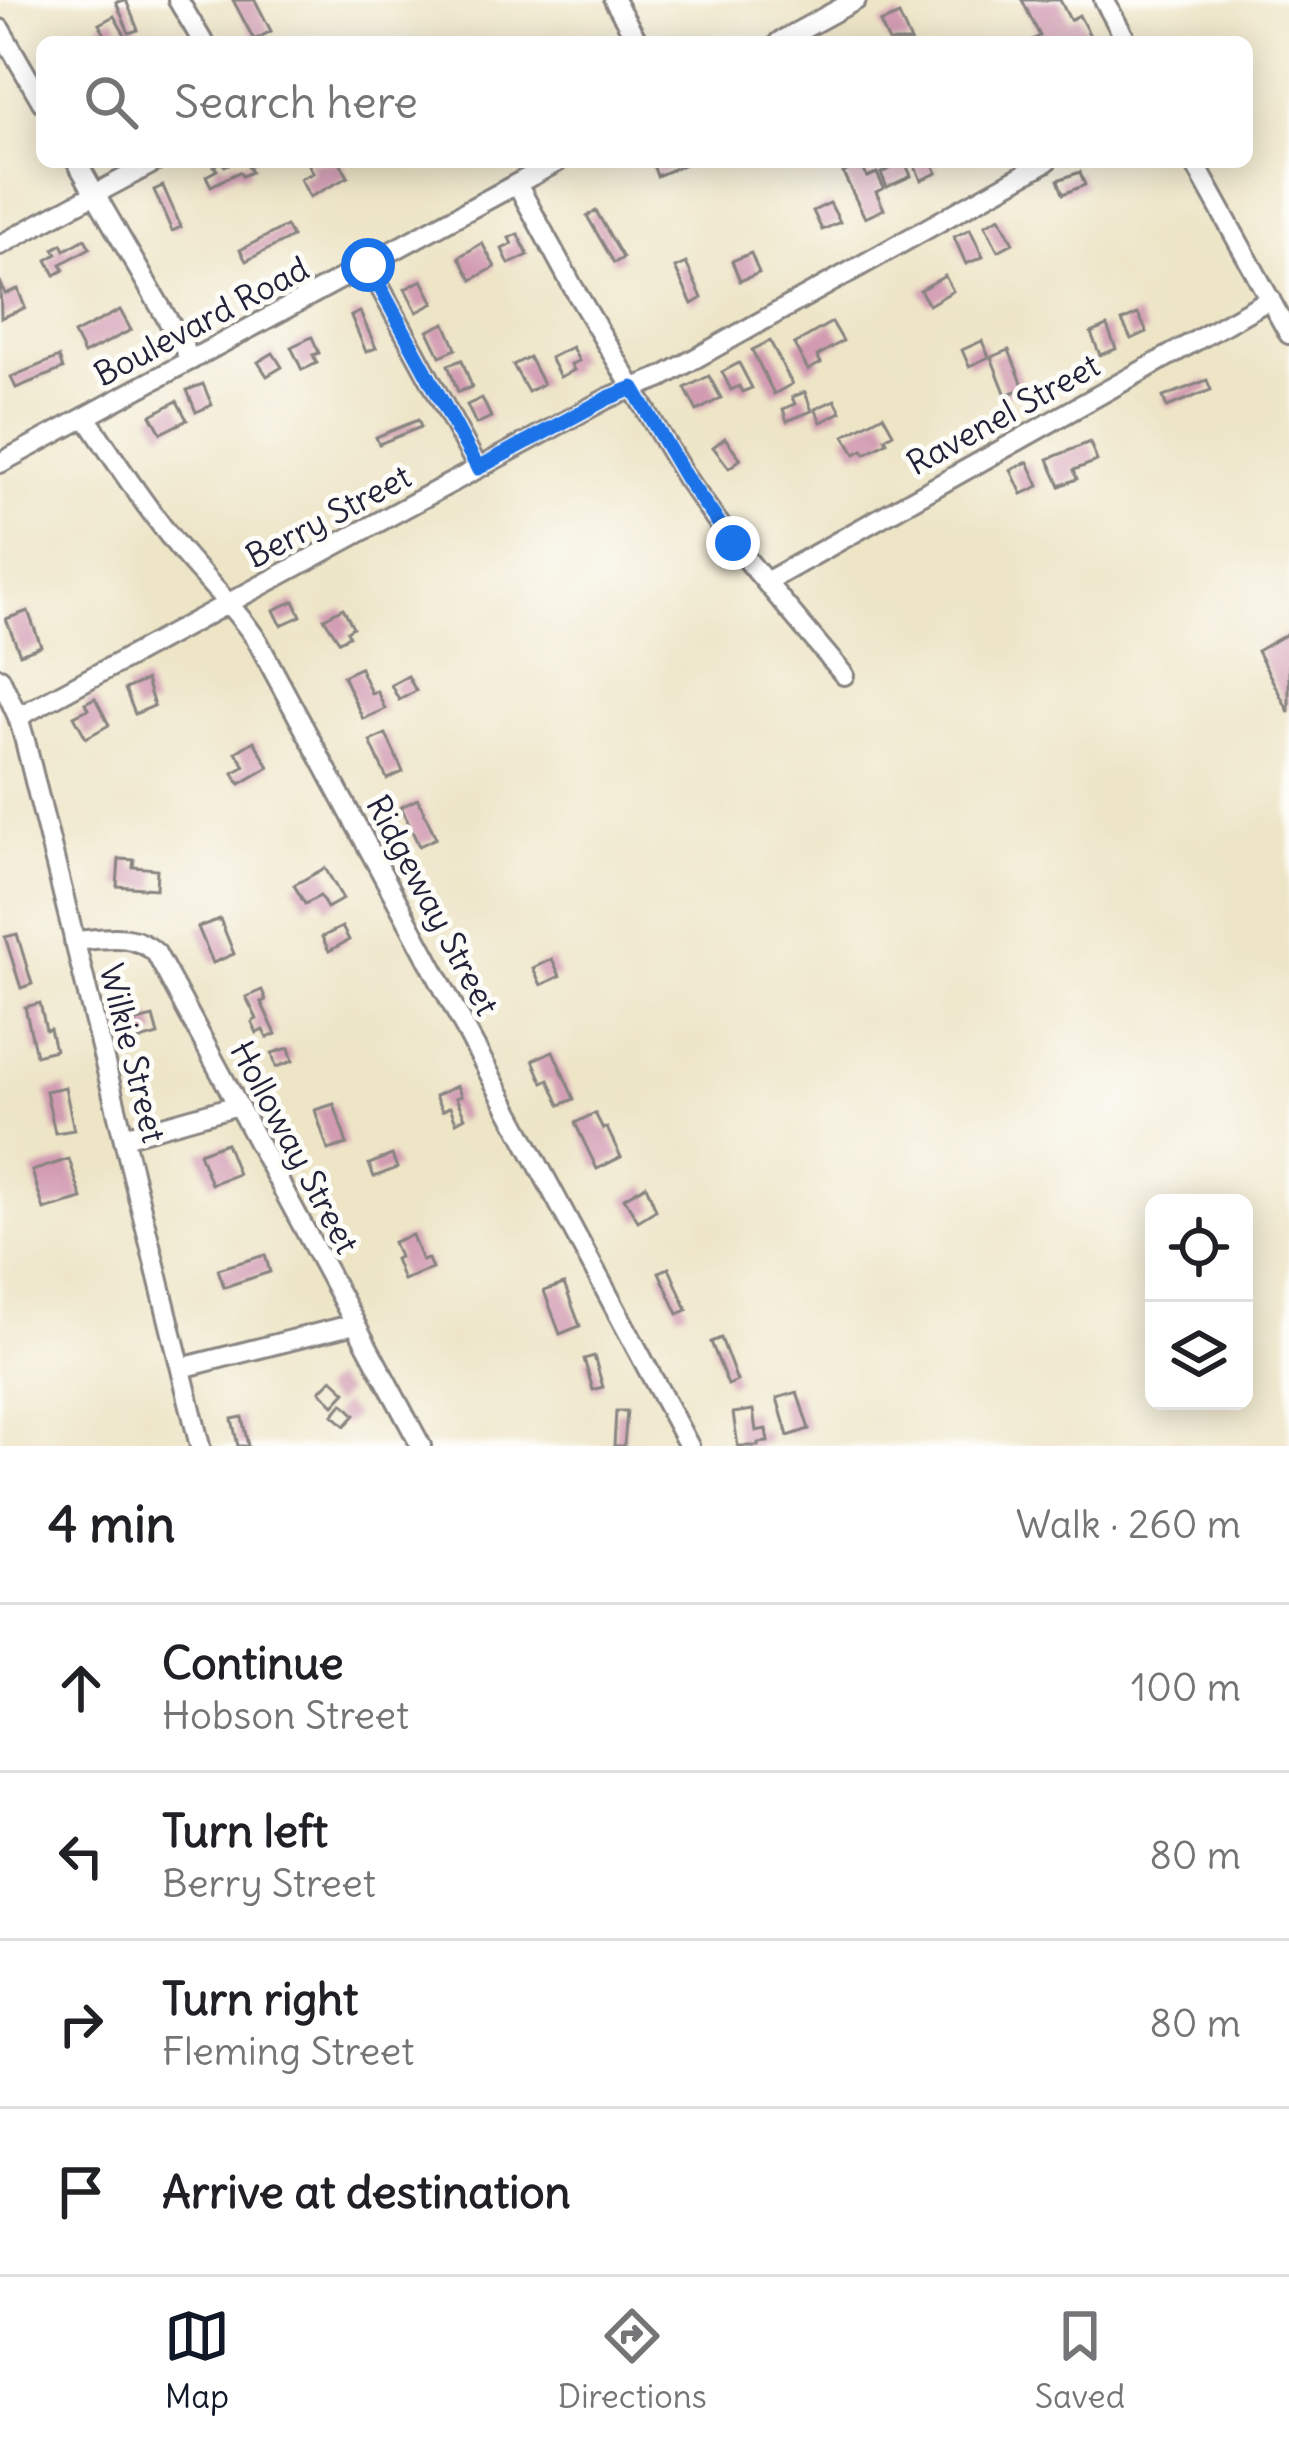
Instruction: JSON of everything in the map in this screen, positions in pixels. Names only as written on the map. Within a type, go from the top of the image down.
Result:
[{"type":"street","points":[[178,0],[199,36]]},
{"type":"street","points":[[614,0],[635,36]]},
{"type":"street","points":[[789,36],[856,0]]},
{"type":"street","points":[[1104,0],[1124,36]]},
{"type":"street","points":[[0,29],[36,92]]},
{"type":"street","points":[[80,168],[191,360]]},
{"type":"street","points":[[0,245],[144,168]]},
{"type":"street","name":"Boulevard Road","points":[[0,463],[546,168]]},
{"type":"street","name":"Berry Street","points":[[18,717],[608,398],[662,377],[1035,168]]},
{"type":"street","points":[[1197,168],[1289,334]]},
{"type":"street","points":[[517,184],[573,287],[707,509],[844,675]]},
{"type":"street","points":[[368,265],[478,468]]},
{"type":"street","name":"Ravenel Street","points":[[766,582],[1270,299]]},
{"type":"street","name":"Ridgeway Street","points":[[86,417],[143,501],[244,620],[274,671],[689,1446]]},
{"type":"street","name":"Wilkie Street","points":[[0,678],[18,717],[200,1446]]},
{"type":"street","name":"Holloway Street","points":[[74,941],[128,938],[151,947],[163,962],[421,1446]]},
{"type":"street","points":[[124,1137],[238,1106]]},
{"type":"street","points":[[181,1368],[355,1324]]},
{"type":"building","points":[[126,0],[138,30],[129,33],[116,2]]},
{"type":"building","points":[[233,0],[255,0],[271,31],[252,36]]},
{"type":"building","points":[[1022,0],[1060,0],[1070,20],[1079,15],[1090,36],[1040,36]]},
{"type":"building","points":[[899,15],[908,36],[886,36],[880,23]]},
{"type":"building","points":[[114,16],[125,35],[106,36],[99,24]]},
{"type":"building","points":[[249,168],[251,172],[242,176],[239,172],[211,186],[206,176],[217,170]]},
{"type":"building","points":[[310,168],[343,168],[348,177],[310,197],[300,179],[313,173]]},
{"type":"building","points":[[863,168],[867,177],[877,173],[884,188],[876,192],[884,209],[865,218],[843,173]]},
{"type":"building","points":[[908,168],[911,176],[887,187],[881,173]]},
{"type":"building","points":[[916,168],[935,168],[937,173],[921,180]]},
{"type":"building","points":[[1080,172],[1085,185],[1063,194],[1058,180]]},
{"type":"building","points":[[163,186],[181,227],[172,231],[154,190]]},
{"type":"building","points":[[830,203],[840,222],[822,230],[813,211]]},
{"type":"building","points":[[596,211],[623,258],[614,263],[587,216]]},
{"type":"building","points":[[1000,217],[1013,243],[998,251],[985,225]]},
{"type":"building","points":[[286,226],[292,237],[246,261],[240,250]]},
{"type":"building","points":[[970,229],[983,257],[966,264],[954,237]]},
{"type":"building","points":[[518,234],[528,255],[509,264],[502,249]]},
{"type":"building","points":[[85,239],[90,248],[61,264],[64,270],[55,275],[47,260],[57,254],[54,249],[62,244],[65,250]]},
{"type":"building","points":[[482,243],[495,267],[472,280],[459,257]]},
{"type":"building","points":[[751,253],[759,273],[740,281],[732,261]]},
{"type":"building","points":[[686,263],[702,298],[692,304],[675,268]]},
{"type":"building","points":[[945,276],[953,291],[929,305],[920,290]]},
{"type":"building","points":[[422,280],[434,303],[417,312],[405,289]]},
{"type":"building","points":[[0,281],[5,294],[18,289],[25,308],[1,318]]},
{"type":"building","points":[[120,310],[131,330],[84,354],[74,334]]},
{"type":"building","points":[[360,312],[376,348],[366,352],[351,316]]},
{"type":"building","points":[[1138,314],[1147,332],[1131,339],[1122,321]]},
{"type":"building","points":[[832,322],[843,341],[817,356],[821,363],[808,370],[794,344]]},
{"type":"building","points":[[445,323],[456,349],[440,356],[428,331]]},
{"type":"building","points":[[1107,326],[1116,349],[1100,355],[1091,333]]},
{"type":"building","points":[[312,337],[319,353],[313,355],[317,363],[302,370],[291,347]]},
{"type":"building","points":[[770,341],[792,384],[774,394],[752,350]]},
{"type":"building","points":[[982,341],[989,357],[969,366],[962,350]]},
{"type":"building","points":[[572,347],[579,361],[571,364],[574,370],[560,377],[550,358]]},
{"type":"building","points":[[1009,350],[1024,388],[1006,395],[991,357]]},
{"type":"building","points":[[273,353],[282,367],[267,376],[258,362]]},
{"type":"building","points":[[59,357],[63,369],[16,388],[11,377]]},
{"type":"building","points":[[529,357],[543,384],[528,392],[513,365]]},
{"type":"building","points":[[462,360],[472,387],[458,392],[448,365]]},
{"type":"building","points":[[739,363],[752,388],[742,392],[739,386],[731,390],[722,372]]},
{"type":"building","points":[[709,376],[721,398],[697,411],[685,388]]},
{"type":"building","points":[[1207,380],[1211,390],[1167,407],[1163,397]]},
{"type":"building","points":[[203,384],[212,405],[196,412],[187,390]]},
{"type":"building","points":[[805,392],[812,411],[787,421],[783,409],[795,404],[792,397]]},
{"type":"building","points":[[482,398],[491,417],[476,424],[467,405]]},
{"type":"building","points":[[835,400],[841,412],[821,422],[815,409]]},
{"type":"building","points":[[177,401],[187,420],[161,433],[151,415]]},
{"type":"building","points":[[883,415],[893,433],[885,438],[887,442],[855,454],[844,436]]},
{"type":"building","points":[[418,420],[421,427],[379,444],[376,437]]},
{"type":"building","points":[[725,438],[741,459],[729,468],[713,447]]},
{"type":"building","points":[[1090,442],[1097,461],[1074,470],[1077,479],[1060,486],[1048,459]]},
{"type":"building","points":[[1028,462],[1039,486],[1022,494],[1011,470]]},
{"type":"building","points":[[294,601],[301,616],[281,625],[274,610]]},
{"type":"building","points":[[343,608],[353,627],[339,641],[324,618]]},
{"type":"building","points":[[28,611],[41,646],[20,654],[6,619]]},
{"type":"building","points":[[1289,633],[1289,712],[1257,651]]},
{"type":"building","points":[[360,668],[371,693],[377,691],[385,709],[363,719],[343,676]]},
{"type":"building","points":[[408,676],[416,691],[399,700],[391,685]]},
{"type":"building","points":[[146,680],[154,706],[135,714],[125,689]]},
{"type":"building","points":[[95,698],[109,725],[86,738],[74,716],[88,709],[85,703]]},
{"type":"building","points":[[386,734],[403,772],[387,779],[370,741]]},
{"type":"building","points":[[254,741],[269,767],[240,784],[233,773],[245,766],[236,752]]},
{"type":"building","points":[[418,799],[436,838],[419,846],[401,807]]},
{"type":"building","points":[[119,859],[134,860],[133,867],[157,869],[156,889],[117,886]]},
{"type":"building","points":[[325,868],[343,899],[327,908],[320,896],[305,904],[294,885]]},
{"type":"building","points":[[220,919],[234,954],[213,963],[198,927]]},
{"type":"building","points":[[342,927],[349,940],[329,951],[322,937]]},
{"type":"building","points":[[17,934],[32,984],[21,988],[5,937]]},
{"type":"building","points":[[552,959],[560,976],[541,985],[533,968]]},
{"type":"building","points":[[262,990],[266,1000],[261,1002],[276,1034],[267,1038],[263,1030],[257,1033],[252,1022],[257,1019],[246,997]]},
{"type":"building","points":[[40,1003],[55,1050],[36,1055],[25,1007]]},
{"type":"building","points":[[153,1017],[158,1035],[130,1043],[125,1024]]},
{"type":"building","points":[[289,1048],[293,1061],[276,1067],[272,1053]]},
{"type":"building","points":[[553,1051],[574,1099],[560,1105],[533,1060]]},
{"type":"building","points":[[457,1086],[461,1096],[456,1098],[465,1117],[456,1122],[450,1107],[442,1111],[435,1096]]},
{"type":"building","points":[[65,1087],[74,1130],[55,1133],[46,1091]]},
{"type":"building","points":[[334,1104],[347,1144],[328,1150],[315,1110]]},
{"type":"building","points":[[595,1113],[621,1157],[597,1169],[575,1123]]},
{"type":"building","points":[[226,1143],[238,1174],[211,1184],[199,1153]]},
{"type":"building","points":[[392,1155],[397,1168],[374,1177],[369,1164]]},
{"type":"building","points":[[69,1159],[82,1199],[44,1210],[32,1171]]},
{"type":"building","points":[[646,1185],[656,1210],[638,1221],[624,1198]]},
{"type":"building","points":[[412,1235],[422,1261],[428,1259],[432,1269],[403,1280],[393,1242]]},
{"type":"building","points":[[265,1255],[270,1272],[224,1287],[218,1269]]},
{"type":"building","points":[[669,1268],[687,1310],[678,1314],[659,1272]]},
{"type":"building","points":[[564,1284],[580,1326],[560,1334],[544,1291]]},
{"type":"building","points":[[721,1338],[737,1381],[728,1385],[711,1342]]},
{"type":"building","points":[[594,1356],[603,1387],[593,1390],[584,1359]]},
{"type":"building","points":[[332,1379],[346,1392],[334,1405],[320,1391]]},
{"type":"building","points":[[797,1392],[809,1429],[788,1436],[777,1398]]},
{"type":"building","points":[[343,1403],[355,1415],[345,1426],[333,1415]]},
{"type":"building","points":[[753,1410],[756,1431],[766,1429],[768,1442],[738,1446],[733,1413]]},
{"type":"building","points":[[616,1411],[627,1411],[624,1446],[614,1446]]},
{"type":"building","points":[[242,1417],[248,1446],[238,1446],[232,1419]]},
{"type":"route","points":[[368,265],[478,468],[633,388],[686,478],[733,543]]}]
